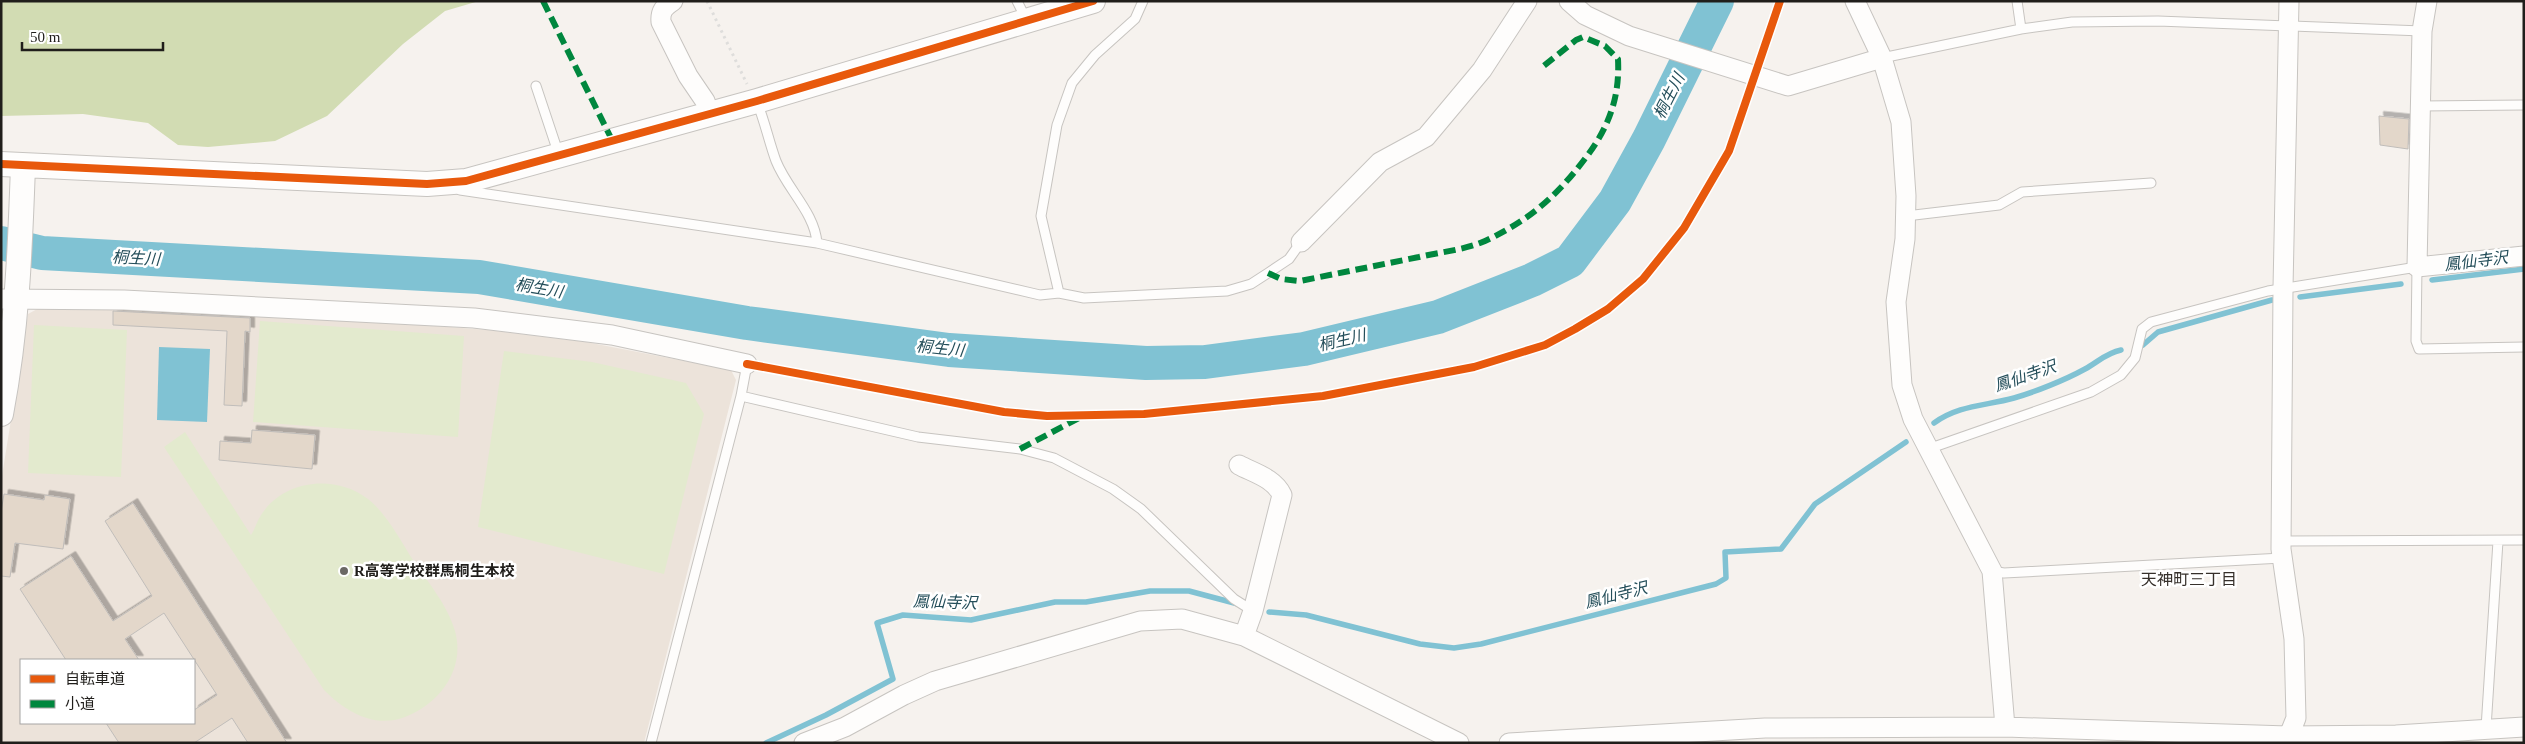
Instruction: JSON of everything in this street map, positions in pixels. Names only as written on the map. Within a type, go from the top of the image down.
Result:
[{"type":"street","points":[[674,1],[664,6],[660,15],[660,22],[688,76],[705,101],[710,115]]},
{"type":"street","points":[[1,414],[12,358],[9,299],[12,165],[427,184],[466,181],[710,115],[753,96],[1022,11],[1093,1]]},
{"type":"street","points":[[1302,242],[1380,162],[1426,137],[1482,70],[1527,1]]},
{"type":"street","points":[[1569,1],[1585,15],[1629,36],[1751,76],[1788,86],[1882,58]]},
{"type":"street","points":[[1855,1],[1882,58],[1901,122],[1906,216],[1905,239],[1896,302],[1902,385],[1913,419],[1992,572],[2005,727]]},
{"type":"street","points":[[2288,739],[2296,718],[2294,639],[2282,549],[2283,288],[2289,1]]},
{"type":"street","points":[[2427,1],[2422,31],[2417,267],[2524,256]]},
{"type":"street","points":[[9,299],[124,300],[474,318],[612,335],[747,364]]},
{"type":"street","points":[[1239,465],[1272,481],[1282,495],[1253,611],[1244,636]]},
{"type":"street","points":[[804,743],[845,727],[904,695],[936,681],[1140,622],[1182,619],[1244,636],[1459,743]]},
{"type":"street","points":[[1509,743],[1765,728],[2005,727],[2288,739],[2396,739],[2486,728],[2524,727]]},
{"type":"lane","points":[[1060,293],[1041,216],[1056,125],[1072,83],[1095,54],[1135,20],[1144,1]]},
{"type":"lane","points":[[2017,1],[2021,29]]},
{"type":"lane","points":[[1882,58],[2021,29],[2082,22],[2158,21],[2422,31]]},
{"type":"lane","points":[[536,86],[559,157]]},
{"type":"lane","points":[[753,96],[776,162],[809,218],[816,234],[817,244]]},
{"type":"lane","points":[[2421,106],[2524,105]]},
{"type":"lane","points":[[1906,216],[2000,205],[2022,192],[2151,182]]},
{"type":"lane","points":[[427,184],[817,244],[1040,295],[1060,293],[1084,298],[1227,291],[1251,284],[1282,264],[1289,259],[1302,242]]},
{"type":"lane","points":[[1928,449],[2091,392],[2121,375],[2135,358],[2142,329],[2151,322],[2283,288],[2417,267],[2416,341],[2419,349],[2524,347]]},
{"type":"lane","points":[[651,743],[741,396],[747,364]]},
{"type":"lane","points":[[741,396],[918,436],[1020,450],[1054,458],[1113,489],[1141,509],[1234,599],[1253,611]]},
{"type":"lane","points":[[1992,572],[2004,573],[2282,549],[2524,540]]},
{"type":"lane","points":[[2486,728],[2498,541]]},
{"type":"path","points":[[707,1],[753,96]]},
{"type":"shaded area","name":"R高等学校群馬桐生本校","points":[[41,307],[255,312],[488,330],[586,342],[731,370],[736,380],[644,743],[1,743],[1,482],[28,314]]},
{"type":"green space","points":[[1,1],[479,1],[445,11],[403,44],[327,116],[275,141],[208,147],[178,145],[148,123],[83,114],[1,116]]},
{"type":"green space","points":[[260,321],[464,336],[458,437],[253,422]]},
{"type":"green space","points":[[34,325],[127,330],[121,477],[28,473]]},
{"type":"green space","points":[[504,351],[592,362],[686,383],[704,414],[664,574],[478,527]]},
{"type":"green space","points":[[185,432],[251,535],[261,515],[271,503],[283,494],[311,484],[341,486],[355,491],[375,505],[393,528],[437,594],[448,612],[455,631],[457,645],[453,672],[438,695],[428,704],[405,717],[382,721],[361,716],[351,711],[324,690],[164,447]]},
{"type":"water","points":[[159,347],[210,349],[207,422],[157,420]]},
{"type":"building","points":[[2379,116],[2409,119],[2408,149],[2380,145]]},
{"type":"building","points":[[113,311],[250,318],[250,332],[245,331],[242,406],[224,405],[227,331],[113,325]]},
{"type":"building","points":[[252,430],[315,435],[312,469],[219,460],[220,441],[251,443]]},
{"type":"building","points":[[4,494],[44,500],[45,495],[70,499],[63,549],[15,543],[10,577],[1,576],[1,512]]},
{"type":"building","points":[[133,503],[287,743],[248,743],[232,718],[194,743],[119,743],[107,724],[195,724],[195,709],[217,695],[164,613],[125,639],[138,659],[65,659],[20,589],[71,556],[113,621],[152,596],[105,521]]},
{"type":"waterway","name":"桐生川","points":[[1,243],[42,253],[479,277],[747,323],[949,350],[1146,363],[1205,362],[1304,349],[1438,317],[1532,280],[1570,261],[1615,201],[1649,139],[1717,1]]},
{"type":"waterway","name":"鳳仙寺沢","points":[[2432,280],[2524,269]]},
{"type":"waterway","name":"鳳仙寺沢","points":[[2300,297],[2401,284]]},
{"type":"waterway","name":"鳳仙寺沢","points":[[2143,345],[2158,332],[2272,300]]},
{"type":"waterway","name":"鳳仙寺沢","points":[[1934,423],[1963,409],[2014,398],[2040,389],[2077,373],[2106,355],[2121,350]]},
{"type":"waterway","name":"鳳仙寺沢","points":[[1269,612],[1306,615],[1420,644],[1454,648],[1481,644],[1716,584],[1726,578],[1725,552],[1781,549],[1815,504],[1906,442]]},
{"type":"waterway","name":"鳳仙寺沢","points":[[766,743],[826,715],[893,679],[877,623],[903,615],[971,620],[1055,602],[1086,602],[1150,591],[1189,591],[1238,604]]},
{"type":"marked path","points":[[543,1],[613,142]]},
{"type":"marked path","points":[[1268,273],[1281,279],[1300,281],[1461,249],[1485,241],[1515,225],[1540,207],[1563,185],[1600,137],[1611,113],[1617,87],[1618,59],[1605,46],[1583,37],[1576,40],[1541,68]]},
{"type":"marked path","points":[[1020,449],[1079,418]]},
{"type":"cycle path","points":[[1,164],[427,184],[466,181],[757,101],[1093,1]]},
{"type":"cycle path","points":[[747,364],[1004,412],[1047,416],[1144,414],[1323,396],[1474,367],[1545,345],[1608,309],[1643,279],[1684,228],[1729,151],[1780,1]]},
{"type":"place","name":"R高等学校群馬桐生本校","points":[[344,571]]},
{"type":"district","name":"天神町三丁目","points":[[2189,579]]}]
